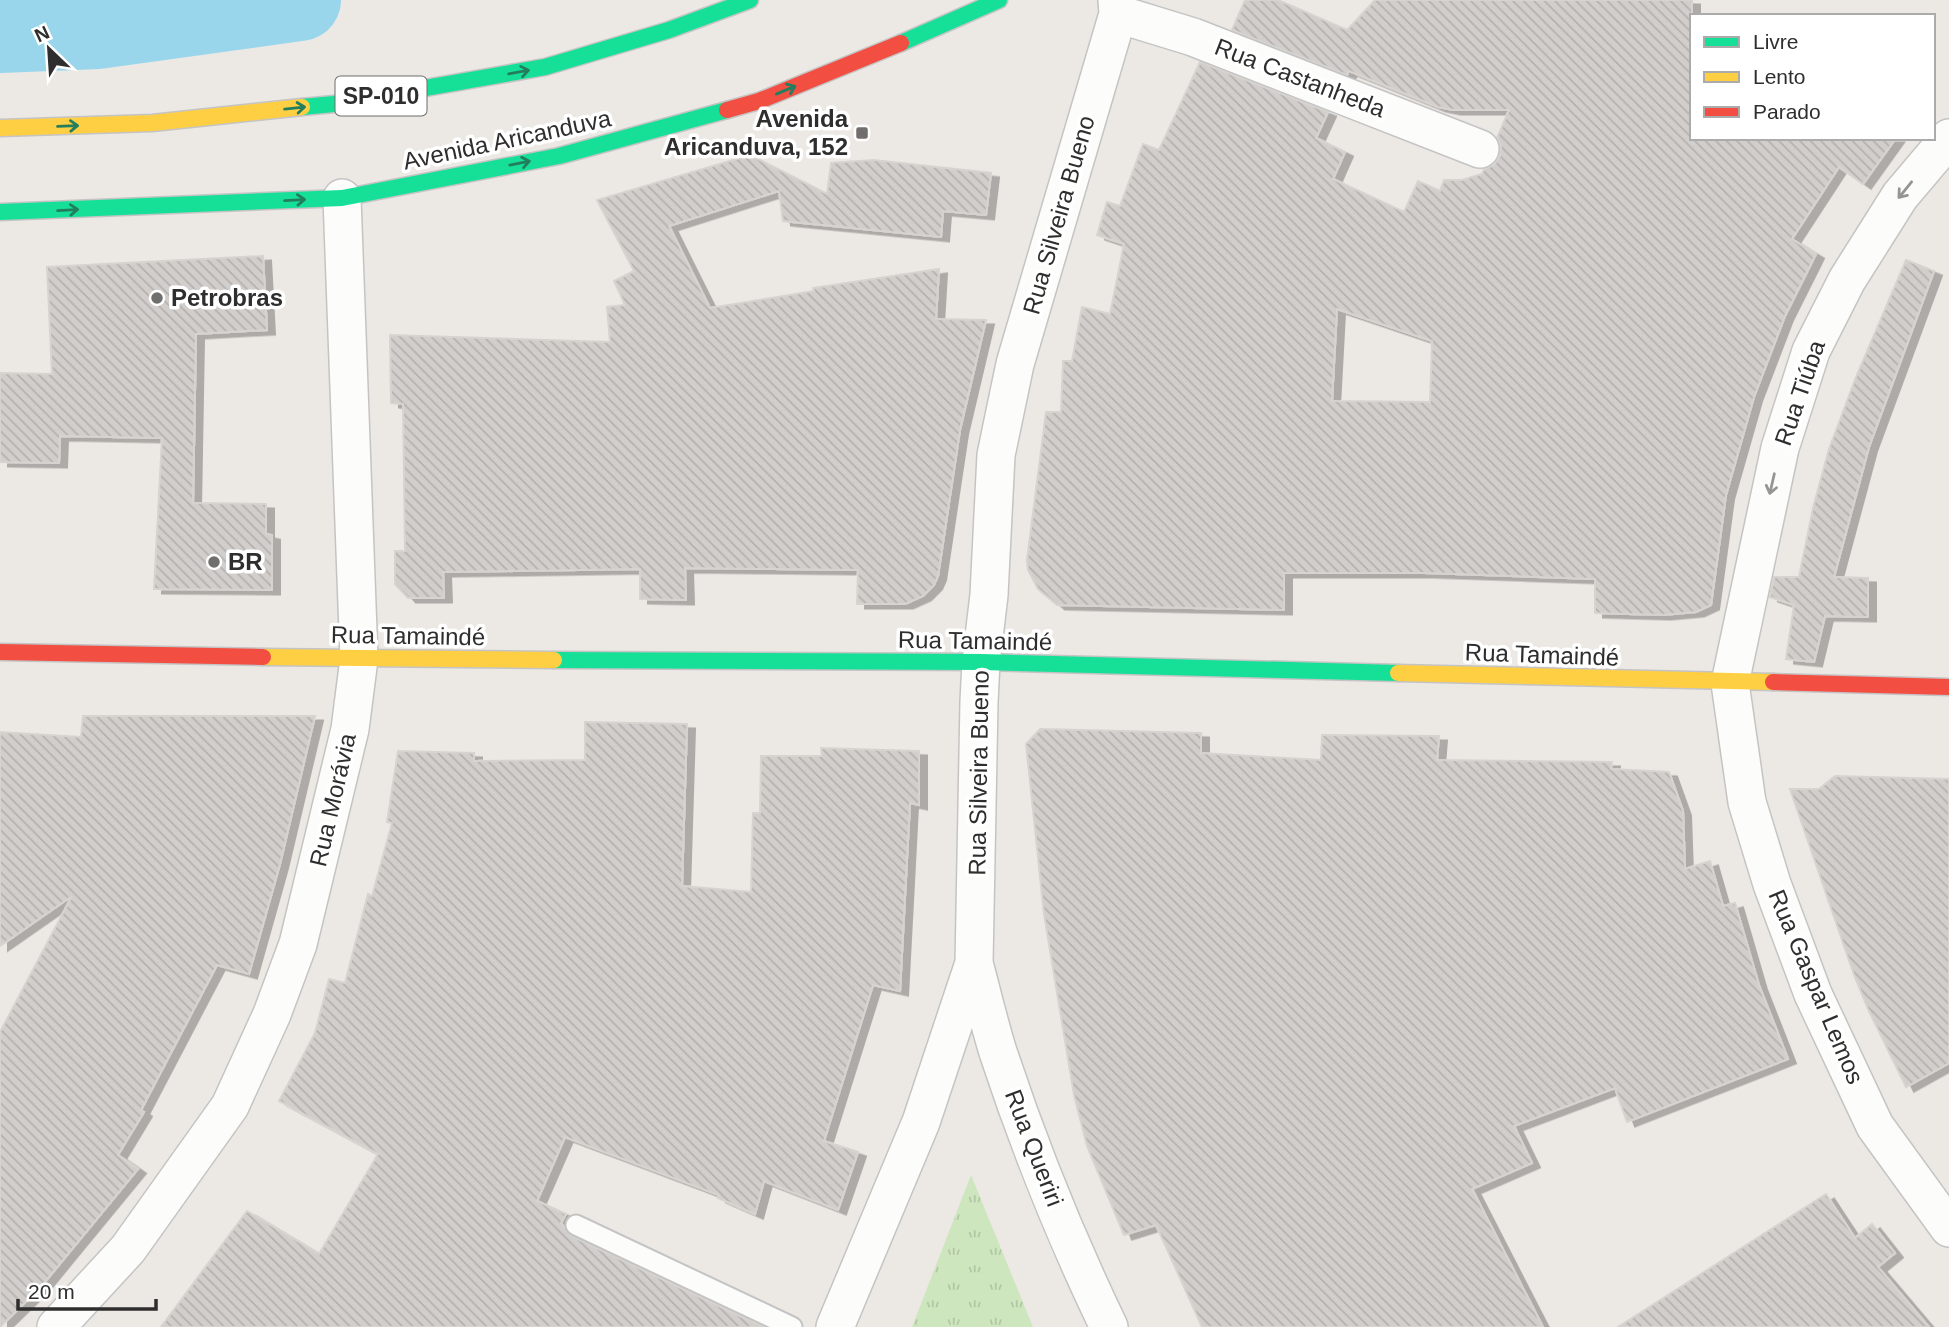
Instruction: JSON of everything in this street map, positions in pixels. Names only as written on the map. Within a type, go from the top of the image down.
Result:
[{"type":"main road","name":"SP-010","points":[[0,128],[152,123],[334,104],[545,67],[669,30],[750,0]]},
{"type":"main road","name":"Avenida Aricanduva","points":[[0,212],[342,198],[559,156],[759,101],[917,37],[999,0]]},
{"type":"main road","name":"Rua Tamaindé","points":[[0,652],[359,659],[981,662],[1949,687]]},
{"type":"street","name":"Rua Castanheda","points":[[1118,7],[1480,149]]},
{"type":"street","name":"Rua Silveira Bueno","points":[[835,1327],[921,1122],[974,964],[981,662],[989,595],[996,455],[1016,364],[1118,7]]},
{"type":"street","name":"Rua Tiúba","points":[[1730,683],[1780,447],[1811,351],[1847,281],[1900,196],[1949,138]]},
{"type":"street","name":"Rua Morávia","points":[[56,1327],[128,1249],[230,1106],[272,1014],[305,917],[350,729],[359,659],[342,198]]},
{"type":"street","name":"Rua Gaspar Lemos","points":[[1730,683],[1747,802],[1772,884],[1813,993],[1875,1126],[1949,1228]]},
{"type":"street","name":"Rua Queriri","points":[[974,964],[998,1051],[1028,1135],[1079,1264],[1109,1327]]},
{"type":"lane","points":[[576,1225],[792,1327]]},
{"type":"green space","points":[[971,1175],[1033,1327],[912,1327]]},
{"type":"building","points":[[1245,0],[1278,0],[1347,30],[1375,0],[1692,0],[1690,140],[1895,140],[1863,184],[1839,167],[1792,239],[1816,254],[1785,316],[1754,397],[1726,495],[1711,605],[1696,612],[1663,615],[1595,613],[1595,579],[1425,573],[1284,573],[1284,610],[1057,605],[1038,589],[1028,570],[1027,560],[1046,412],[1061,412],[1063,361],[1072,361],[1082,307],[1110,314],[1124,244],[1097,235],[1107,202],[1120,206],[1143,144],[1159,150],[1200,62],[1328,112],[1316,138],[1345,152],[1333,179],[1404,212],[1418,181],[1440,191],[1444,180],[1462,180],[1482,174],[1484,169],[1494,165],[1500,156],[1501,147],[1497,138],[1509,110],[1453,110],[1438,107],[1349,71],[1347,75],[1232,30]],"holes":[[[1337,309],[1432,341],[1430,402],[1332,401]]]},
{"type":"building","points":[[750,155],[827,194],[831,163],[874,160],[991,173],[986,215],[943,211],[941,237],[783,221],[779,191],[669,226],[710,308],[814,291],[813,288],[939,269],[936,319],[986,320],[960,430],[938,576],[934,585],[923,596],[905,604],[857,604],[858,570],[685,568],[686,600],[640,599],[640,569],[443,572],[444,598],[408,598],[395,584],[395,551],[405,551],[403,404],[391,403],[390,335],[610,342],[607,307],[625,305],[614,281],[634,271],[597,200]]},
{"type":"building","points":[[263,256],[267,330],[196,334],[193,503],[266,504],[266,534],[272,535],[272,590],[154,589],[162,438],[60,436],[59,463],[0,462],[0,373],[52,374],[47,267]]},
{"type":"building","points":[[1906,260],[1934,271],[1869,447],[1834,577],[1868,578],[1868,617],[1825,616],[1814,662],[1786,659],[1794,605],[1770,597],[1774,577],[1799,577],[1813,508],[1829,449],[1856,377]]},
{"type":"building","points":[[83,716],[315,716],[280,864],[249,974],[217,965],[141,1110],[144,1112],[118,1155],[138,1169],[40,1288],[0,1327],[0,1032],[72,896],[0,946],[0,732],[81,737]]},
{"type":"building","points":[[585,722],[687,724],[682,886],[751,892],[753,813],[760,813],[761,756],[822,756],[821,748],[919,751],[919,805],[910,803],[900,991],[873,985],[824,1141],[858,1152],[838,1210],[764,1181],[755,1214],[718,1198],[719,1195],[565,1137],[537,1201],[566,1214],[561,1223],[571,1236],[763,1327],[161,1327],[247,1211],[319,1254],[378,1154],[279,1101],[315,1033],[329,979],[345,983],[368,894],[372,896],[392,823],[387,822],[398,751],[474,753],[474,761],[585,760]]},
{"type":"building","points":[[1040,729],[1201,733],[1201,753],[1321,760],[1322,735],[1439,736],[1437,760],[1612,762],[1611,769],[1669,772],[1683,811],[1685,869],[1710,861],[1723,906],[1735,903],[1759,985],[1788,1059],[1627,1122],[1615,1088],[1514,1126],[1532,1163],[1472,1189],[1543,1327],[1202,1327],[1156,1225],[1124,1235],[1087,1146],[1074,1095],[1044,914],[1026,744]]},
{"type":"building","points":[[1835,776],[1949,779],[1949,1063],[1906,1087],[1854,975],[1790,789],[1819,789]]},
{"type":"building","points":[[1826,1194],[1855,1238],[1872,1224],[1895,1253],[1878,1267],[1929,1327],[1618,1327]]},
{"type":"waterway","points":[[0,32],[98,28],[300,0]]},
{"type":"traffic: fast","points":[[302,107],[334,104],[545,67],[669,30],[750,0]]},
{"type":"traffic: fast","points":[[901,43],[999,0]]},
{"type":"traffic: fast","points":[[0,212],[342,198],[559,156],[727,110]]},
{"type":"traffic: fast","points":[[554,660],[981,662],[1398,673]]},
{"type":"traffic: slow","points":[[0,128],[152,123],[302,107]]},
{"type":"traffic: slow","points":[[263,657],[554,660]]},
{"type":"traffic: slow","points":[[1398,673],[1773,682]]},
{"type":"traffic: jam","points":[[727,110],[759,101],[901,43]]},
{"type":"traffic: jam","points":[[0,652],[263,657]]},
{"type":"traffic: jam","points":[[1773,682],[1949,687]]},
{"type":"place","name":"Avenida Aricanduva, 152","points":[[862,133]]},
{"type":"place","name":"Petrobras","points":[[157,298]]},
{"type":"place","name":"BR","points":[[214,562]]}]
